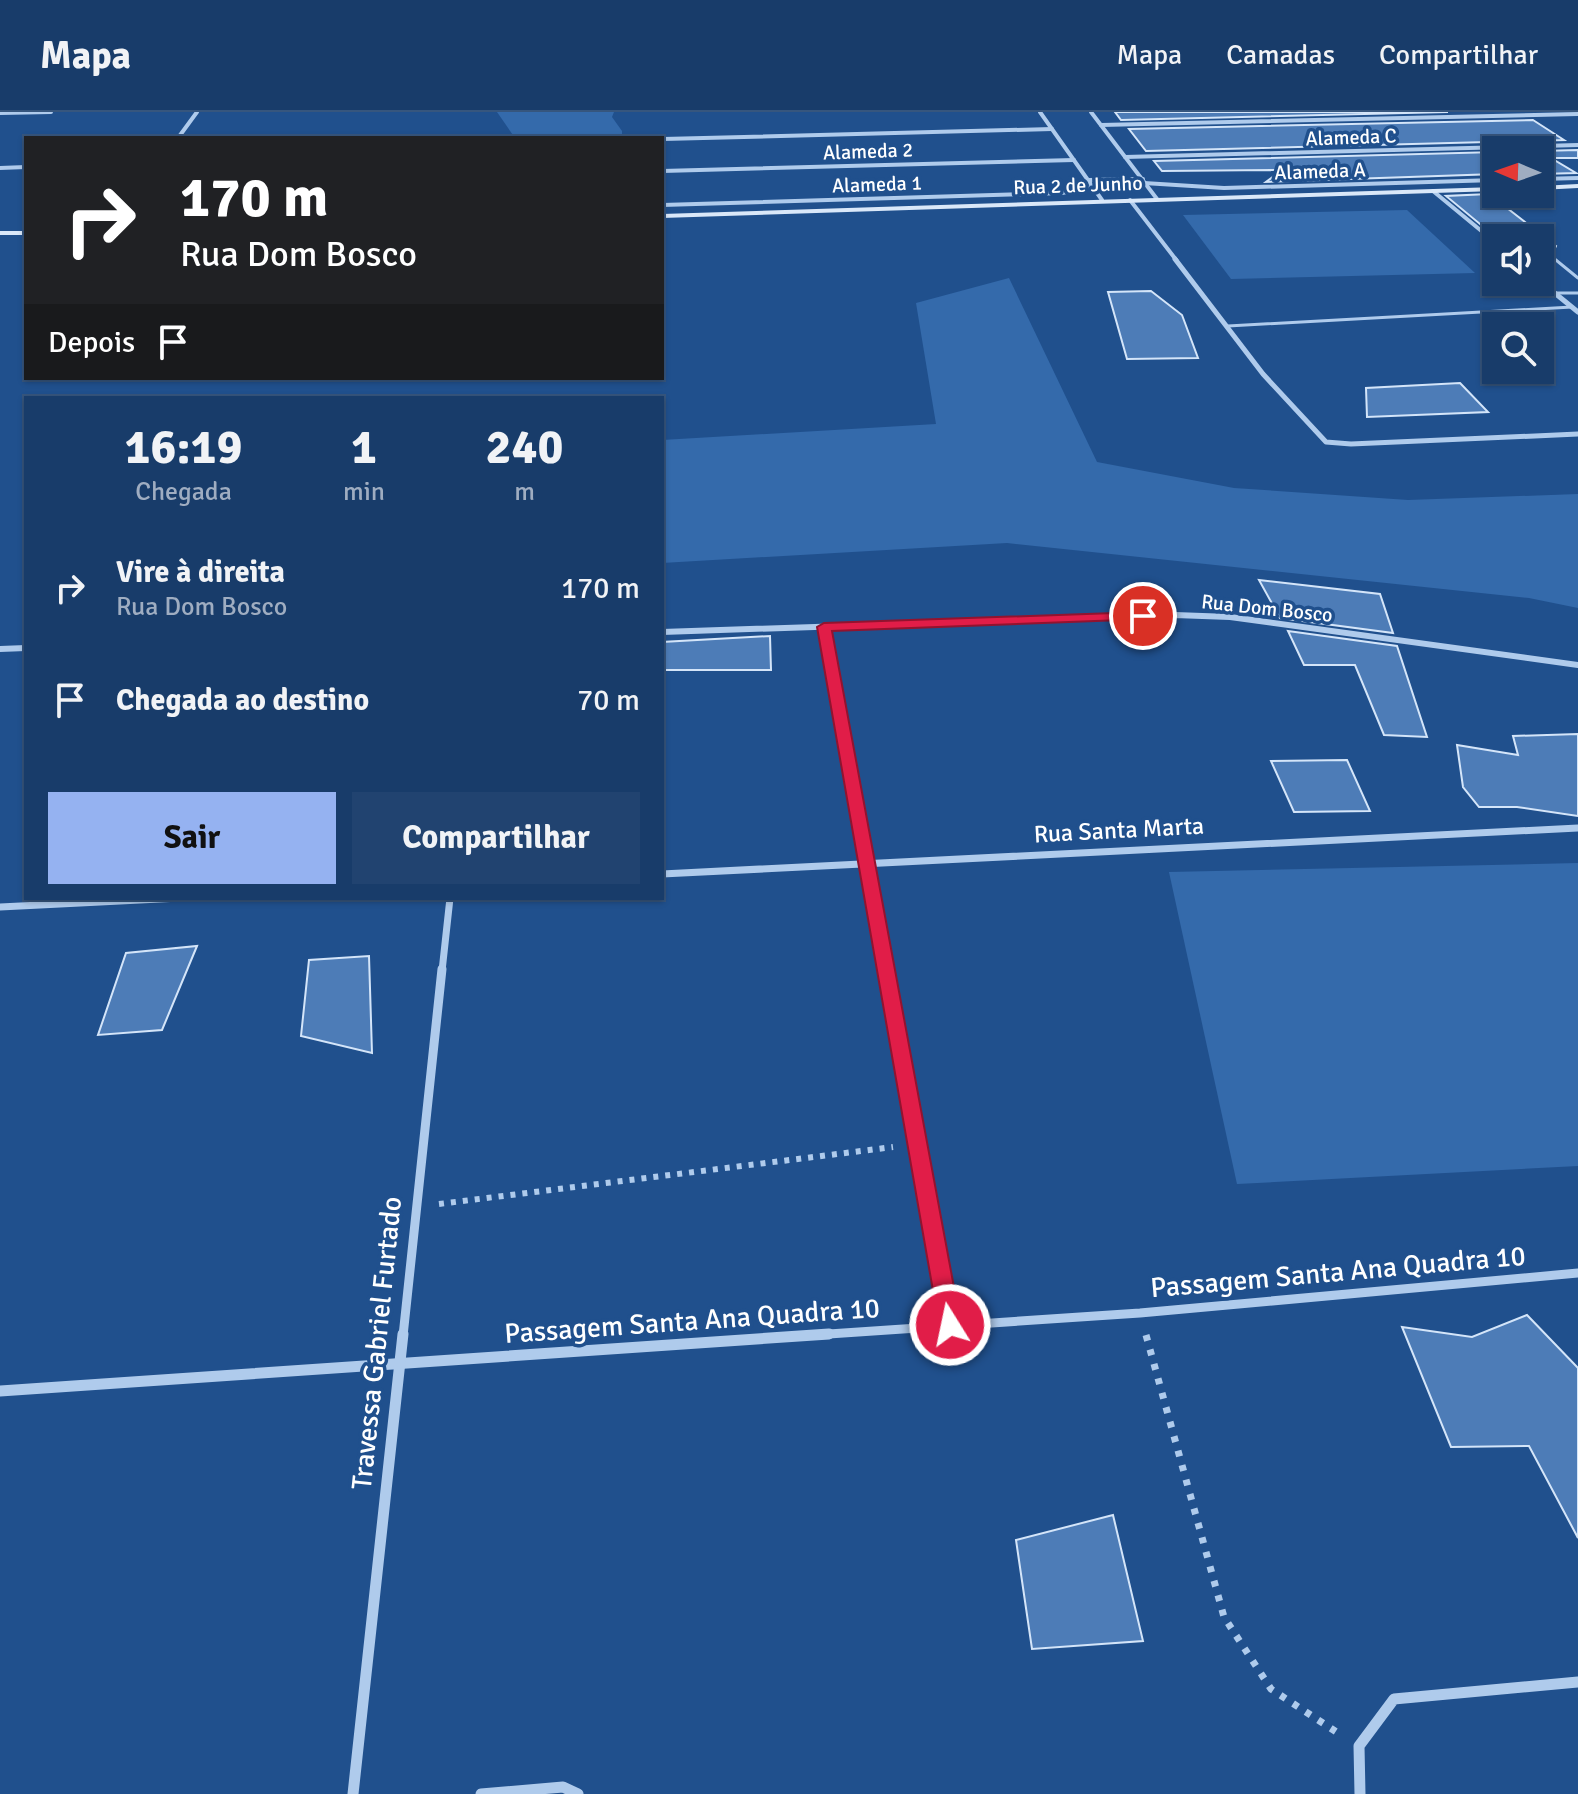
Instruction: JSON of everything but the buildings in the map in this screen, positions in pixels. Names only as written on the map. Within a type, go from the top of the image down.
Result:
[{"type":"street","points":[[0,113],[51,112]]},
{"type":"street","points":[[179,136],[197,112]]},
{"type":"street","points":[[1040,112],[1102,200]]},
{"type":"street","points":[[1091,112],[1157,199]]},
{"type":"street","points":[[1564,113],[1578,122]]},
{"type":"street","points":[[1101,125],[1578,114]]},
{"type":"street","points":[[664,139],[1052,129]]},
{"type":"street","name":"Alameda C","points":[[1125,157],[1578,145]]},
{"type":"street","name":"Alameda 2","points":[[664,171],[1074,160]]},
{"type":"street","points":[[0,168],[24,167]]},
{"type":"street","points":[[1554,179],[1578,178]]},
{"type":"street","name":"Alameda A","points":[[1089,180],[1224,188],[1482,180]]},
{"type":"street","points":[[1554,187],[1578,186]]},
{"type":"street","name":"Alameda 1","points":[[664,205],[1062,193],[1093,187]]},
{"type":"street","name":"Rua 2 de Junho","points":[[664,216],[1482,189]]},
{"type":"street","points":[[1433,191],[1482,231]]},
{"type":"street","points":[[1130,200],[1263,374],[1326,442],[1351,444],[1578,434]]},
{"type":"street","points":[[0,233],[24,233]]},
{"type":"street","points":[[1555,293],[1578,312]]},
{"type":"street","name":"Rua Dom Bosco","points":[[664,632],[1175,615],[1230,617],[1578,665]]},
{"type":"street","points":[[824,627],[950,1325]]},
{"type":"street","points":[[0,649],[24,648]]},
{"type":"street","name":"Rua Santa Marta","points":[[664,874],[1578,828]]},
{"type":"street","points":[[0,907],[140,900]]},
{"type":"street","name":"Travessa Gabriel Furtado","points":[[353,1794],[450,900]]},
{"type":"street","name":"Passagem Santa Ana Quadra 10","points":[[0,1391],[1140,1313],[1578,1273]]},
{"type":"street","points":[[1360,1794],[1359,1746],[1394,1699],[1578,1682]]},
{"type":"street","points":[[481,1794],[563,1787],[578,1794]]},
{"type":"lane","points":[[1554,258],[1578,278]]},
{"type":"lane","points":[[1555,293],[1578,293]]},
{"type":"lane","points":[[1228,326],[1572,307]]},
{"type":"path","points":[[415,1207],[918,1144]]},
{"type":"path","points":[[1140,1313],[1224,1617],[1271,1689],[1359,1746]]},
{"type":"shaded area","points":[[497,112],[614,112],[612,117],[622,131],[622,136],[514,136]]},
{"type":"shaded area","points":[[1407,210],[1475,273],[1231,279],[1183,215]]},
{"type":"shaded area","points":[[1009,278],[1097,462],[1234,488],[1408,500],[1578,494],[1578,608],[1529,598],[1007,543],[664,563],[664,440],[936,424],[916,303]]},
{"type":"shaded area","points":[[1578,863],[1578,1166],[1237,1184],[1169,872]]},
{"type":"route","points":[[950,1325],[824,627],[1143,616]]}]
